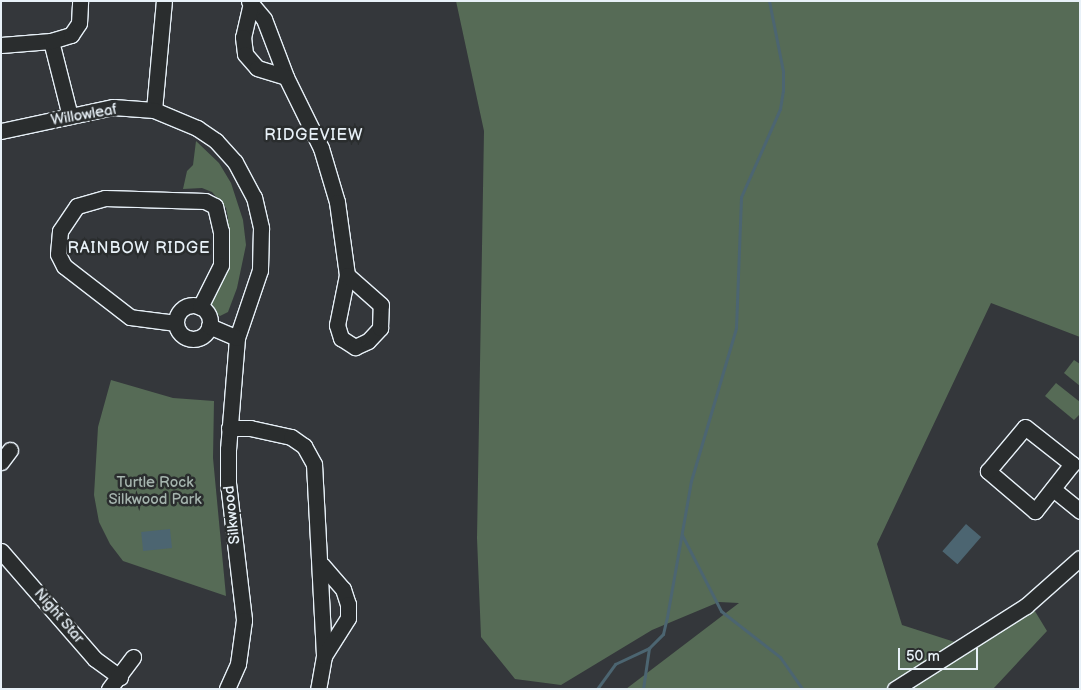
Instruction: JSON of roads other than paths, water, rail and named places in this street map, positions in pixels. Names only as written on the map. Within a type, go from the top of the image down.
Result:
[{"type":"street","points":[[1,45],[51,41],[76,30],[80,1]]},
{"type":"street","points":[[154,110],[164,1]]},
{"type":"street","points":[[250,2],[243,37],[244,54],[257,68],[286,77]]},
{"type":"street","points":[[250,2],[264,19],[286,77],[321,148],[337,202],[347,275]]},
{"type":"street","points":[[51,41],[70,116]]},
{"type":"street","name":"Willowleaf","points":[[1,131],[113,107],[154,110],[196,128],[216,141],[235,162],[254,197],[261,228],[260,270],[237,338]]},
{"type":"street","points":[[176,323],[130,318],[64,266],[58,254],[60,231],[76,206],[105,198],[205,201],[216,206],[220,231],[221,265],[200,307]]},
{"type":"street","points":[[200,307],[208,315],[209,326],[199,338],[189,338],[180,332],[176,323],[184,308],[200,307]]},
{"type":"street","points":[[209,326],[237,338]]},
{"type":"street","name":"Silkwood","points":[[227,689],[238,664],[244,620],[228,483],[229,428],[237,338]]},
{"type":"street","points":[[1025,427],[1072,464],[1054,489],[1035,511],[988,472],[1025,427]]},
{"type":"street","points":[[229,428],[278,433],[304,446],[314,464],[322,565],[324,656],[318,689]]},
{"type":"street","points":[[1054,489],[1080,511]]},
{"type":"street","name":"Night Star","points":[[1,551],[95,658],[120,677]]},
{"type":"street","points":[[895,689],[1026,606],[1080,558]]},
{"type":"street","points":[[322,565],[343,589],[348,604],[348,618],[324,656]]},
{"type":"street","points":[[109,689],[120,677],[133,657]]},
{"type":"water","points":[[966,524],[981,537],[957,564],[942,551]]},
{"type":"water","points":[[170,529],[172,548],[143,551],[141,532]]},
{"type":"waterway","points":[[597,689],[615,664],[649,648],[663,634],[691,481],[736,328],[741,197],[780,109],[783,91],[783,71],[769,1]]},
{"type":"waterway","points":[[682,535],[721,611],[780,657],[802,689]]},
{"type":"waterway","points":[[643,689],[649,648]]},
{"type":"district","name":"RIDGEVIEW","points":[[314,136]]},
{"type":"district","name":"RAINBOW RIDGE","points":[[139,249]]},
{"type":"park label","name":"Turtle Rock Silkwood Park","points":[[155,490]]}]
